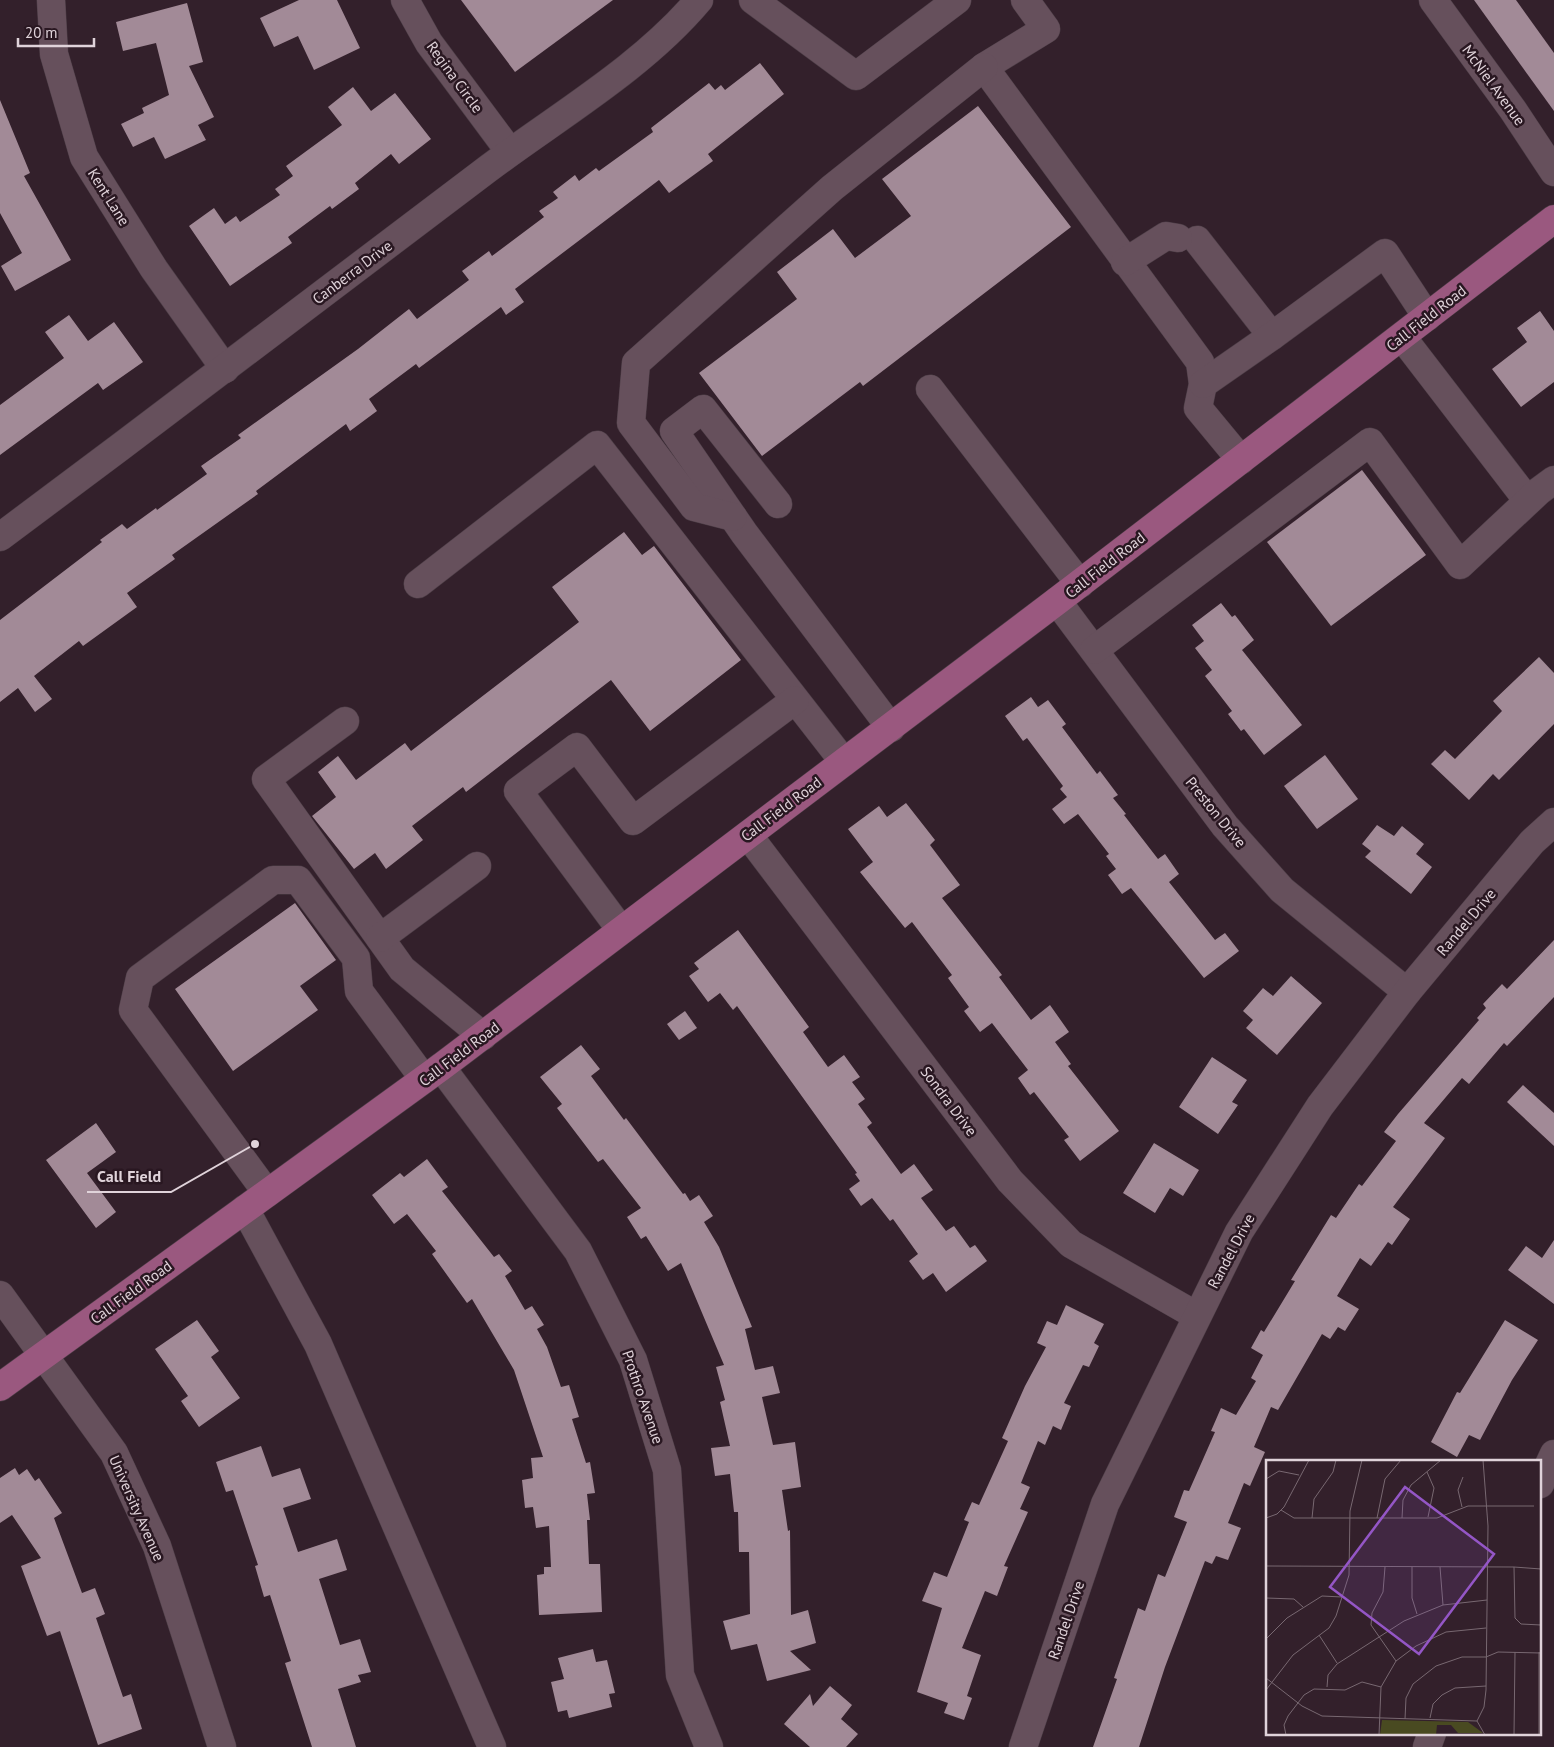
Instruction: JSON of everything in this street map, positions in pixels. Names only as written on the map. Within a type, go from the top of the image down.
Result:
[{"type":"main road","name":"Call Field Road","points":[[0,1387],[483,1036],[1080,584],[1554,219]]},
{"type":"street","name":"Kent Lane","points":[[50,0],[54,54],[84,156],[154,269],[225,369]]},
{"type":"street","name":"Regina Circle","points":[[405,0],[429,43],[510,152]]},
{"type":"street","name":"Canberra Drive","points":[[0,537],[510,152],[610,80],[682,20],[699,0]]},
{"type":"street","points":[[753,0],[856,76],[957,0]]},
{"type":"street","points":[[733,517],[694,507],[631,423],[636,363],[832,188],[984,67],[1046,29],[1025,0]]},
{"type":"street","name":"McNiel Avenue","points":[[1433,0],[1554,172]]},
{"type":"street","points":[[984,67],[1200,362],[1203,384],[1198,408],[1241,460]]},
{"type":"street","points":[[1126,262],[1166,236],[1188,239],[1272,336]]},
{"type":"street","points":[[1203,384],[1385,253],[1428,316]]},
{"type":"street","points":[[1402,336],[1528,501]]},
{"type":"street","points":[[930,389],[1080,584]]},
{"type":"street","points":[[778,504],[703,409],[674,431],[733,517],[890,728]]},
{"type":"street","points":[[1094,650],[1370,442],[1460,565],[1528,501],[1554,480]]},
{"type":"street","points":[[418,584],[597,445],[844,762]]},
{"type":"street","name":"Preston Drive","points":[[1057,601],[1225,826],[1276,883],[1407,992]]},
{"type":"street","points":[[621,930],[518,792],[577,747],[632,821],[795,700]]},
{"type":"street","points":[[345,721],[266,779],[402,969],[483,1036]]},
{"type":"street","name":"Randel Drive","points":[[1024,1747],[1105,1504],[1239,1232],[1320,1106],[1407,992],[1532,842],[1554,822]]},
{"type":"street","name":"Sondra Drive","points":[[748,834],[1010,1181],[1071,1244],[1197,1316]]},
{"type":"street","points":[[380,938],[477,866]]},
{"type":"street","name":"Prothro Avenue","points":[[267,1193],[133,1010],[140,978],[273,880],[298,880],[356,958],[359,991],[433,1073],[578,1251],[633,1360],[667,1470],[680,1675],[709,1747]]},
{"type":"street","points":[[245,1209],[318,1344],[492,1747]]},
{"type":"street","name":"University Avenue","points":[[0,1295],[114,1453],[157,1546],[222,1747]]},
{"type":"street","points":[[1542,1480],[1554,1454]]},
{"type":"street","points":[[1427,1747],[1432,1734]]},
{"type":"building","points":[[299,0],[337,0],[360,48],[314,70],[298,36],[274,47],[260,18]]},
{"type":"building","points":[[461,0],[613,0],[515,72]]},
{"type":"building","points":[[1474,0],[1516,0],[1554,53],[1554,111]]},
{"type":"building","points":[[187,3],[203,62],[189,66],[214,117],[198,125],[206,140],[165,159],[154,137],[133,147],[121,124],[144,113],[142,108],[169,95],[156,43],[123,51],[116,22]]},
{"type":"building","points":[[760,63],[784,94],[708,154],[713,161],[669,193],[659,180],[515,289],[524,302],[506,315],[501,307],[419,368],[416,364],[369,399],[377,411],[350,431],[346,424],[256,491],[258,494],[172,555],[175,559],[127,593],[137,607],[83,646],[79,641],[34,676],[52,699],[35,712],[18,688],[0,702],[0,620],[102,542],[100,540],[122,524],[127,529],[207,474],[201,466],[241,438],[238,435],[358,349],[409,309],[417,319],[469,280],[462,271],[489,251],[492,256],[544,217],[539,211],[558,198],[553,192],[575,175],[579,181],[596,168],[599,171],[653,132],[651,128],[709,83],[715,90],[721,85],[725,90]]},
{"type":"building","points":[[353,87],[371,111],[395,93],[431,139],[399,164],[391,154],[355,183],[359,189],[332,209],[330,206],[288,237],[292,243],[230,286],[189,226],[214,208],[225,224],[236,216],[240,222],[280,195],[275,189],[293,176],[286,166],[342,125],[328,107]]},
{"type":"building","points":[[0,100],[30,173],[24,176],[71,260],[15,291],[1,266],[22,253],[0,213]]},
{"type":"building","points":[[978,106],[1071,227],[863,386],[860,382],[762,456],[699,373],[797,299],[777,272],[833,229],[855,258],[911,216],[882,179]]},
{"type":"building","points":[[1540,311],[1554,331],[1554,382],[1521,407],[1492,369],[1527,342],[1517,328]]},
{"type":"building","points":[[69,315],[88,341],[114,322],[143,362],[103,390],[98,383],[0,455],[0,405],[64,358],[45,332]]},
{"type":"building","points":[[1362,470],[1426,555],[1331,626],[1267,542]]},
{"type":"building","points":[[624,532],[642,555],[654,546],[741,660],[650,731],[611,680],[466,792],[463,787],[412,826],[423,840],[386,869],[375,853],[354,869],[312,816],[336,797],[318,772],[338,756],[356,780],[405,743],[411,751],[579,622],[552,587]]},
{"type":"building","points":[[1221,603],[1232,617],[1235,615],[1254,640],[1242,650],[1302,725],[1264,755],[1244,729],[1241,731],[1228,714],[1232,711],[1205,676],[1212,670],[1195,648],[1204,641],[1192,625]]},
{"type":"building","points":[[1539,657],[1554,673],[1554,724],[1499,780],[1493,774],[1469,800],[1431,764],[1445,750],[1455,759],[1502,711],[1493,701]]},
{"type":"building","points":[[1031,697],[1038,707],[1048,700],[1066,724],[1062,727],[1097,774],[1100,771],[1118,795],[1113,798],[1126,814],[1124,815],[1158,859],[1165,854],[1179,874],[1169,882],[1215,940],[1225,933],[1239,951],[1204,978],[1131,888],[1122,894],[1108,875],[1116,869],[1106,856],[1109,854],[1078,814],[1064,824],[1052,809],[1067,797],[1060,789],[1063,786],[1027,738],[1023,741],[1005,716]]},
{"type":"building","points":[[1325,755],[1358,799],[1317,829],[1284,786]]},
{"type":"building","points":[[906,803],[935,840],[930,845],[960,885],[942,898],[1002,975],[999,977],[1031,1020],[1050,1005],[1069,1032],[1055,1042],[1071,1064],[1068,1066],[1119,1131],[1080,1161],[1064,1140],[1069,1137],[1034,1092],[1030,1095],[1018,1078],[1028,1070],[992,1023],[980,1032],[964,1011],[969,1007],[948,978],[952,975],[912,922],[905,928],[860,872],[873,862],[848,829],[879,806],[887,817]]},
{"type":"building","points":[[1377,825],[1394,836],[1402,826],[1424,844],[1416,854],[1432,867],[1411,894],[1365,857],[1371,851],[1362,844]]},
{"type":"building","points":[[295,903],[336,960],[300,986],[318,1010],[233,1071],[175,989]]},
{"type":"building","points":[[738,930],[809,1027],[803,1032],[828,1067],[844,1055],[860,1077],[852,1082],[865,1099],[858,1104],[872,1123],[867,1127],[901,1174],[914,1164],[933,1190],[921,1198],[946,1231],[954,1226],[970,1248],[975,1245],[987,1261],[946,1292],[933,1273],[923,1280],[909,1261],[918,1254],[893,1219],[890,1221],[872,1198],[861,1206],[849,1189],[860,1181],[855,1174],[857,1173],[737,1006],[733,1010],[720,993],[708,1002],[689,976],[699,969],[694,963]]},
{"type":"building","points":[[1554,940],[1554,997],[1507,1046],[1504,1043],[1469,1084],[1462,1078],[1424,1123],[1445,1138],[1393,1207],[1410,1219],[1392,1245],[1388,1242],[1371,1266],[1360,1258],[1337,1296],[1359,1309],[1345,1331],[1338,1327],[1330,1339],[1322,1334],[1278,1410],[1271,1407],[1254,1447],[1265,1452],[1250,1486],[1244,1483],[1228,1523],[1241,1528],[1228,1560],[1216,1556],[1212,1564],[1205,1561],[1165,1667],[1139,1747],[1093,1747],[1117,1679],[1114,1678],[1138,1608],[1145,1611],[1158,1574],[1165,1577],[1187,1522],[1174,1517],[1184,1490],[1189,1491],[1215,1432],[1211,1431],[1221,1408],[1236,1415],[1256,1381],[1251,1378],[1263,1355],[1251,1348],[1261,1330],[1264,1332],[1295,1281],[1291,1280],[1331,1215],[1336,1218],[1359,1184],[1362,1186],[1396,1141],[1384,1132],[1479,1020],[1477,1018],[1486,1008],[1483,1004],[1502,984],[1507,989]]},
{"type":"building","points":[[1291,976],[1322,1003],[1277,1055],[1246,1028],[1253,1020],[1243,1011],[1263,988],[1273,996]]},
{"type":"building","points":[[685,1011],[697,1028],[679,1040],[667,1024]]},
{"type":"building","points":[[581,1045],[600,1069],[591,1076],[624,1120],[626,1118],[683,1194],[685,1193],[690,1201],[699,1195],[713,1216],[704,1222],[719,1247],[752,1327],[745,1329],[755,1370],[773,1366],[780,1393],[762,1397],[773,1445],[795,1442],[801,1487],[782,1490],[788,1531],[790,1530],[791,1615],[808,1610],[816,1643],[790,1651],[811,1670],[767,1681],[757,1644],[731,1650],[723,1621],[750,1614],[749,1552],[739,1552],[738,1512],[734,1512],[730,1474],[715,1476],[711,1448],[730,1446],[720,1402],[725,1400],[716,1367],[724,1365],[681,1263],[668,1271],[646,1236],[641,1239],[627,1217],[641,1208],[603,1159],[598,1162],[557,1108],[562,1104],[540,1077]]},
{"type":"building","points":[[1212,1057],[1247,1080],[1232,1102],[1238,1105],[1218,1134],[1179,1107]]},
{"type":"building","points":[[1523,1085],[1554,1113],[1554,1146],[1507,1102]]},
{"type":"building","points":[[96,1123],[116,1152],[87,1173],[116,1212],[96,1228],[46,1160]]},
{"type":"building","points":[[1154,1143],[1199,1170],[1183,1196],[1170,1188],[1155,1213],[1123,1193]]},
{"type":"building","points":[[427,1159],[448,1187],[442,1191],[494,1257],[499,1254],[512,1271],[505,1276],[525,1310],[532,1306],[544,1325],[537,1329],[547,1347],[561,1387],[569,1385],[579,1417],[572,1419],[586,1463],[590,1462],[595,1493],[587,1494],[590,1520],[587,1520],[589,1564],[600,1564],[602,1612],[539,1615],[537,1575],[544,1574],[544,1567],[551,1567],[549,1526],[536,1528],[533,1507],[525,1508],[522,1480],[533,1478],[531,1458],[543,1457],[514,1370],[472,1299],[467,1303],[432,1254],[436,1251],[407,1214],[394,1224],[372,1195],[400,1173],[404,1177]]},
{"type":"building","points":[[1554,1240],[1554,1304],[1508,1270],[1526,1246],[1542,1258]]},
{"type":"building","points":[[1066,1305],[1104,1324],[1094,1343],[1099,1346],[1089,1367],[1083,1365],[1064,1403],[1071,1406],[1061,1430],[1053,1426],[1045,1445],[1038,1441],[1021,1483],[1030,1487],[1020,1509],[1028,1512],[1004,1566],[1008,1567],[997,1596],[985,1591],[962,1648],[981,1655],[967,1696],[972,1698],[964,1720],[944,1713],[948,1703],[917,1692],[942,1608],[922,1601],[934,1572],[947,1577],[969,1522],[964,1520],[972,1502],[979,1505],[1008,1441],[1002,1438],[1025,1386],[1046,1347],[1037,1343],[1047,1321],[1057,1325]]},
{"type":"building","points":[[197,1320],[219,1351],[211,1357],[240,1398],[199,1427],[181,1401],[188,1396],[155,1349]]},
{"type":"building","points":[[1505,1320],[1538,1340],[1512,1380],[1480,1440],[1469,1435],[1457,1457],[1431,1442],[1457,1392],[1460,1393]]},
{"type":"building","points":[[261,1446],[272,1477],[300,1468],[311,1499],[283,1508],[298,1552],[337,1539],[347,1570],[319,1579],[340,1645],[360,1639],[371,1672],[358,1675],[361,1682],[338,1689],[356,1747],[312,1747],[285,1663],[291,1661],[270,1595],[264,1597],[255,1566],[258,1565],[233,1490],[226,1492],[216,1462]]},
{"type":"building","points":[[15,1468],[19,1475],[27,1469],[35,1481],[39,1478],[62,1513],[54,1518],[82,1593],[95,1588],[105,1614],[96,1618],[123,1697],[131,1694],[142,1729],[98,1745],[60,1631],[47,1636],[21,1566],[41,1558],[12,1515],[0,1523],[0,1478]]},
{"type":"building","points":[[593,1649],[596,1662],[607,1660],[615,1693],[609,1694],[612,1707],[569,1718],[567,1710],[558,1712],[551,1682],[564,1679],[558,1658]]},
{"type":"building","points":[[830,1686],[852,1705],[841,1719],[858,1734],[846,1747],[810,1747],[784,1724],[810,1694],[813,1706]]},
{"type":"place","name":"Call Field","points":[[255,1144]]}]
